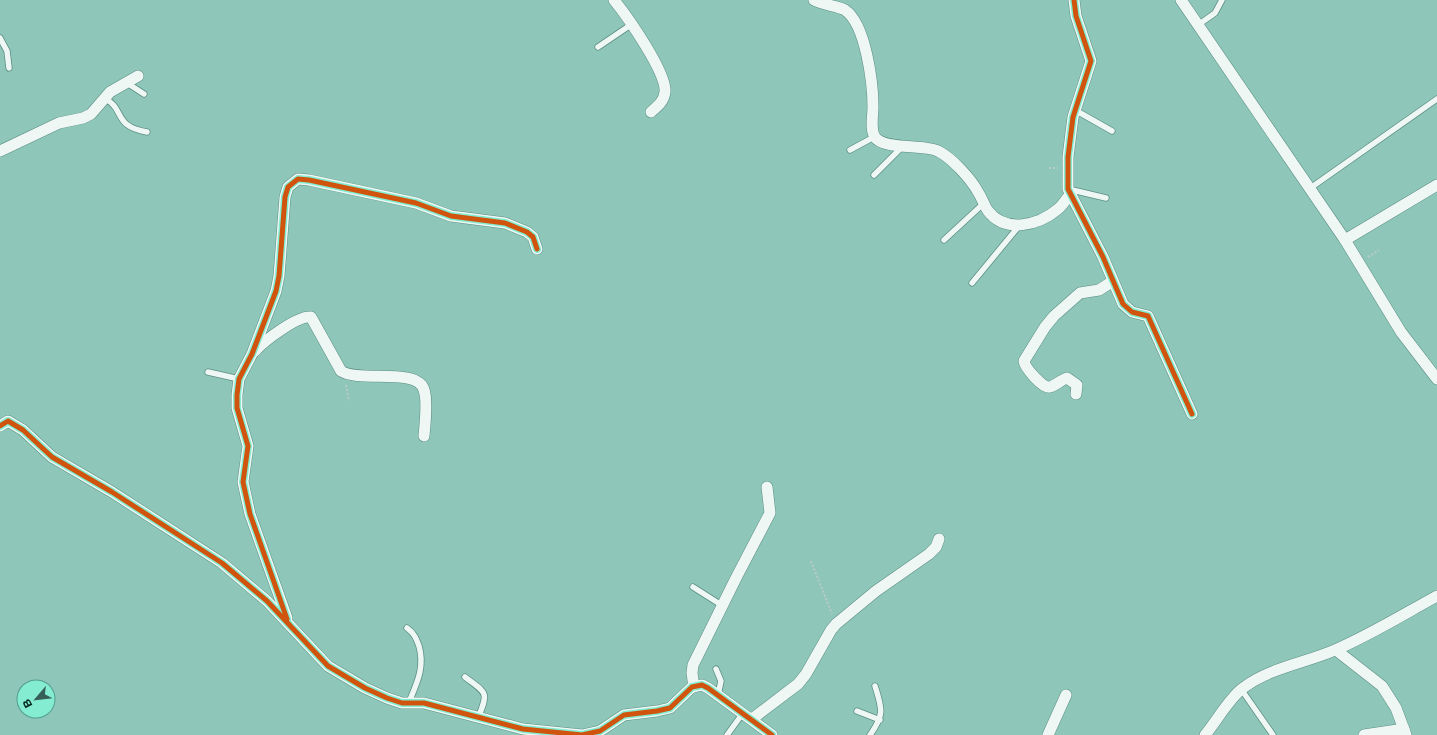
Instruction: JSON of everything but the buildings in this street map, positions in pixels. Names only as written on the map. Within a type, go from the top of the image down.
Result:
[{"type":"street","points":[[614,0],[632,24],[662,78],[664,85],[663,98],[660,105],[651,112]]},
{"type":"street","points":[[814,0],[825,6],[846,11],[853,20],[869,60],[874,137],[880,142],[939,152],[966,175],[978,192],[983,204],[989,212],[1000,221],[1019,226],[1029,224],[1052,213],[1069,192]]},
{"type":"street","points":[[1074,0],[1076,16],[1091,61],[1075,110],[1068,157],[1069,192],[1103,256],[1120,299],[1127,308],[1148,316],[1192,414]]},
{"type":"street","points":[[1182,0],[1345,240],[1401,332],[1437,379]]},
{"type":"street","points":[[0,151],[59,123],[83,118],[91,114],[110,92],[138,76]]},
{"type":"street","points":[[289,624],[250,514],[243,482],[248,446],[237,408],[237,395],[240,379],[252,354],[276,291],[279,276],[286,191],[291,183],[298,179],[416,203],[451,216],[505,224],[527,232],[532,237],[537,249]]},
{"type":"street","points":[[1345,240],[1437,185]]},
{"type":"street","points":[[1076,394],[1077,386],[1067,378],[1050,387],[1044,386],[1026,367],[1024,362],[1045,326],[1054,316],[1080,293],[1099,290],[1113,281]]},
{"type":"street","points":[[252,354],[276,333],[310,317],[316,324],[341,371],[348,376],[390,376],[419,381],[425,391],[424,436]]},
{"type":"street","points":[[0,426],[8,421],[17,425],[52,457],[112,492],[222,563],[267,601],[328,666],[382,696],[402,703],[409,702],[424,704],[523,729],[582,734],[606,731],[624,715],[670,708],[694,687],[702,685],[748,716],[772,735]]},
{"type":"street","points":[[694,687],[692,673],[693,665],[770,513],[767,487]]},
{"type":"street","points":[[748,716],[798,684],[806,674],[831,630],[836,624],[876,591],[929,554],[936,547],[939,539]]},
{"type":"street","points":[[1205,735],[1241,689],[1269,673],[1336,650],[1437,596]]},
{"type":"street","points":[[1336,650],[1382,686],[1396,708],[1405,732],[1364,735]]},
{"type":"street","points":[[1048,735],[1066,695]]},
{"type":"lane","points":[[1198,25],[1214,13],[1222,0]]},
{"type":"lane","points":[[598,47],[632,24]]},
{"type":"lane","points":[[0,38],[7,52],[9,68]]},
{"type":"lane","points":[[126,83],[144,94]]},
{"type":"lane","points":[[104,98],[114,107],[126,125],[133,129],[147,132]]},
{"type":"lane","points":[[1309,189],[1437,99]]},
{"type":"lane","points":[[1075,110],[1112,131]]},
{"type":"lane","points":[[850,150],[874,137]]},
{"type":"lane","points":[[874,175],[904,145]]},
{"type":"lane","points":[[1069,192],[1106,198]]},
{"type":"lane","points":[[944,240],[983,204]]},
{"type":"lane","points":[[972,283],[1019,226]]},
{"type":"lane","points":[[208,372],[240,379]]},
{"type":"lane","points":[[693,586],[723,606]]},
{"type":"lane","points":[[407,628],[415,635],[422,658],[421,672],[409,702]]},
{"type":"lane","points":[[716,668],[721,682],[718,695]]},
{"type":"lane","points":[[465,677],[485,694],[486,699],[478,718]]},
{"type":"lane","points":[[870,735],[880,720],[881,707],[874,686]]},
{"type":"lane","points":[[1241,689],[1273,735]]},
{"type":"lane","points":[[857,711],[880,720]]},
{"type":"lane","points":[[727,735],[748,716]]},
{"type":"path","points":[[344,373],[349,401]]},
{"type":"path","points":[[811,561],[836,624]]},
{"type":"cycle path","points":[[1074,0],[1076,16],[1091,61],[1073,117],[1068,157],[1068,189],[1103,257],[1123,304],[1132,312],[1148,316],[1192,414]]},
{"type":"cycle path","points":[[287,619],[250,514],[243,482],[248,446],[237,408],[237,395],[239,379],[252,354],[276,291],[279,276],[285,197],[288,187],[298,179],[309,180],[416,203],[451,216],[505,223],[527,232],[533,237],[537,249]]},
{"type":"cycle path","points":[[0,426],[8,421],[23,430],[52,457],[112,492],[222,563],[267,601],[328,666],[365,688],[387,698],[402,703],[424,703],[523,729],[582,735],[600,731],[624,715],[670,708],[692,687],[702,685],[772,735]]}]
